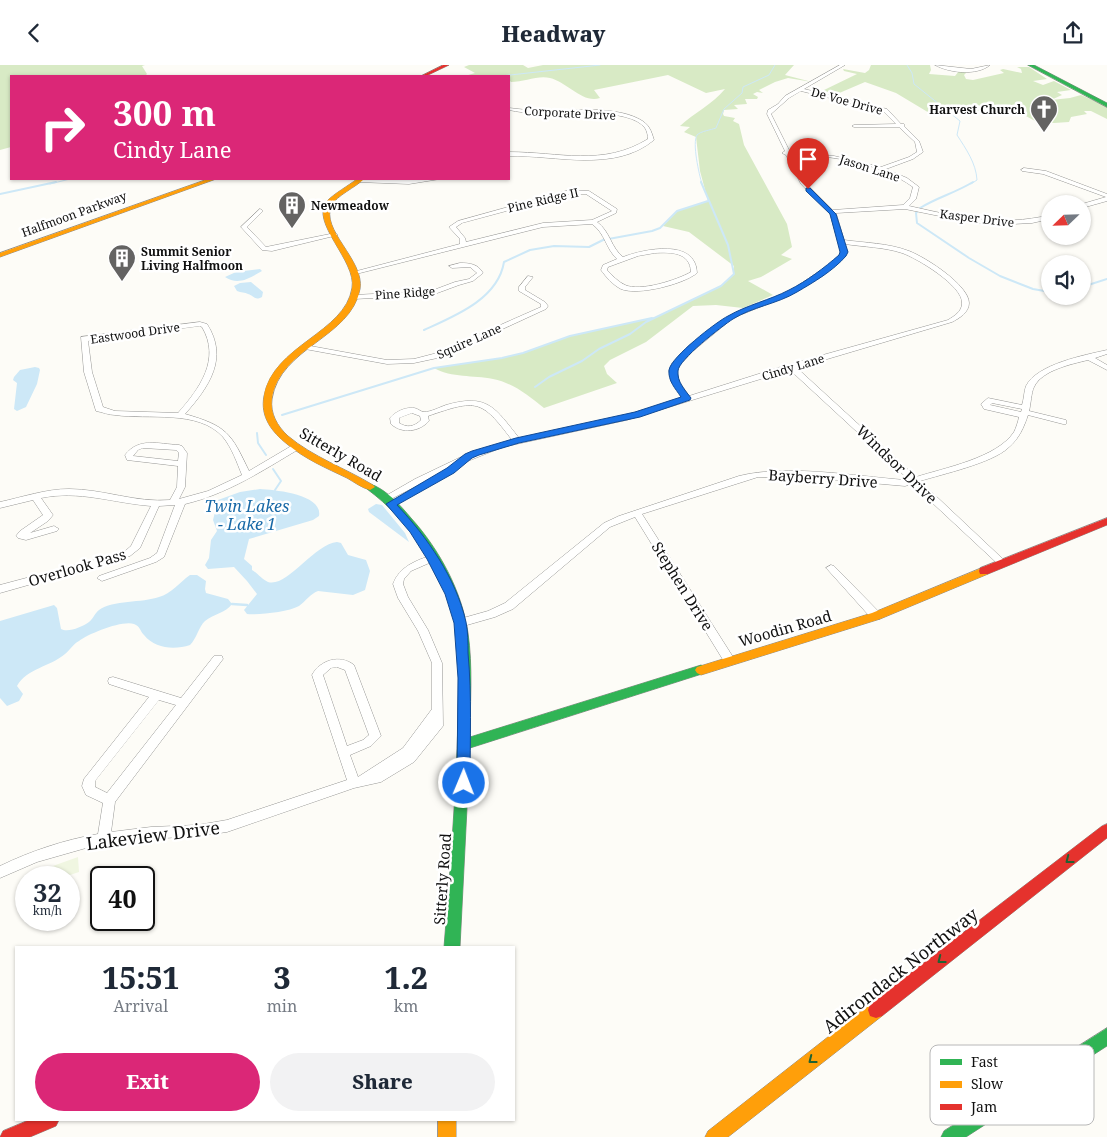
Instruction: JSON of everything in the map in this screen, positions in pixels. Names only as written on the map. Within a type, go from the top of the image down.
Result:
[{"type":"main road","points":[[425,75],[447,65]]},
{"type":"main road","points":[[1030,65],[1107,105]]},
{"type":"main road","name":"Halfmoon Parkway","points":[[0,255],[210,180]]},
{"type":"main road","points":[[355,295],[356,272],[348,254],[325,216],[327,206],[338,195],[360,180]]},
{"type":"main road","name":"Sitterly Road","points":[[355,295],[336,321],[278,371],[268,397],[267,412],[270,420],[282,437],[296,447],[354,476],[388,501],[414,530],[432,558],[451,594],[460,623],[464,678],[463,802],[452,946]]},
{"type":"main road","name":"Woodin Road","points":[[464,743],[876,616],[1107,521]]},
{"type":"main road","name":"Adirondack Northway","points":[[714,1137],[1107,830]]},
{"type":"main road","points":[[1093,1045],[1107,1036]]},
{"type":"main road","points":[[10,1137],[48,1121]]},
{"type":"main road","points":[[446,1137],[447,1121]]},
{"type":"main road","points":[[950,1137],[969,1125]]},
{"type":"street","points":[[687,398],[678,387],[673,376],[678,360],[731,317],[792,292],[824,271],[842,256],[844,252],[832,212],[808,189],[776,133],[768,112],[780,105],[782,99],[843,65]]},
{"type":"street","points":[[938,66],[975,71],[984,70],[988,65]]},
{"type":"street","points":[[1006,65],[1016,65]]},
{"type":"street","name":"De Voe Drive","points":[[801,89],[885,110],[902,125],[919,145],[920,152],[911,158],[880,169]]},
{"type":"street","name":"Corporate Drive","points":[[510,109],[536,112],[576,111],[612,113],[638,121],[648,127],[652,133],[651,140],[644,146],[616,155],[580,157],[528,153],[510,154]]},
{"type":"street","points":[[854,126],[902,125]]},
{"type":"street","name":"Jason Lane","points":[[788,153],[832,156],[880,169],[907,181],[916,187],[913,199],[905,207]]},
{"type":"street","points":[[1024,170],[1044,172],[1107,198]]},
{"type":"street","points":[[360,180],[409,183],[430,180]]},
{"type":"street","name":"Pine Ridge II","points":[[356,272],[543,225],[593,221],[614,212],[615,209],[587,192],[577,191],[460,222],[452,227],[463,239],[463,245]]},
{"type":"street","points":[[1091,203],[1107,198]]},
{"type":"street","points":[[832,212],[905,207]]},
{"type":"street","name":"Kasper Drive","points":[[905,207],[1007,224],[1024,224],[1041,219]]},
{"type":"street","points":[[260,211],[244,227],[264,249],[272,249],[335,235]]},
{"type":"street","points":[[593,221],[602,228],[615,255],[621,259],[655,251],[678,252],[690,258],[694,271],[690,276],[675,281],[629,289],[620,285],[603,269],[607,264],[621,259]]},
{"type":"street","name":"Cindy Lane","points":[[388,501],[450,470],[469,456],[516,441],[611,421],[950,321],[963,313],[966,308],[965,297],[952,282],[916,256],[900,250],[842,243]]},
{"type":"street","name":"Pine Ridge","points":[[355,295],[437,292],[457,283],[472,280],[480,273],[478,268],[473,266],[452,266]]},
{"type":"street","name":"Squire Lane","points":[[305,347],[387,362],[414,361],[426,358],[463,345],[545,307],[543,303],[524,294],[522,291],[522,287],[530,277]]},
{"type":"street","points":[[355,295],[371,293],[390,294]]},
{"type":"street","name":"Eastwood Drive","points":[[180,415],[192,403],[214,359],[214,342],[205,325],[84,339],[88,372],[99,409],[115,413],[180,415],[216,425],[225,432],[247,476]]},
{"type":"street","name":"Bayberry Drive","points":[[460,623],[491,614],[508,606],[598,531],[614,521],[742,478],[771,473],[815,475],[893,483],[914,482],[987,457],[1005,447],[1018,432],[1025,412],[1030,386],[1040,375],[1058,366],[1107,352]]},
{"type":"street","points":[[1088,357],[1107,368]]},
{"type":"street","name":"Windsor Drive","points":[[790,367],[856,424],[914,482],[1002,563]]},
{"type":"street","points":[[424,415],[458,405],[483,405],[496,414],[516,441]]},
{"type":"street","points":[[1025,412],[1063,422]]},
{"type":"street","points":[[139,446],[176,447],[182,451],[182,464],[134,460],[129,457],[135,448],[139,446]]},
{"type":"street","points":[[0,505],[37,497],[79,492],[123,501],[156,504],[177,502],[221,489],[296,447]]},
{"type":"street","name":"Overlook Pass","points":[[102,577],[161,555],[181,487],[182,464]]},
{"type":"street","points":[[37,497],[37,500],[48,515],[25,531],[22,536],[26,537],[54,529]]},
{"type":"street","name":"Overlook Pass","points":[[0,589],[127,555],[134,548],[156,504]]},
{"type":"street","name":"Stephen Drive","points":[[637,513],[729,660]]},
{"type":"street","name":"Lakeview Drive","points":[[0,872],[41,854],[104,839],[153,833],[208,831],[227,826],[359,782],[377,778],[410,759],[437,726],[437,663],[433,649],[403,598],[398,584],[400,578],[408,569],[432,558]]},
{"type":"street","points":[[831,567],[876,616]]},
{"type":"street","points":[[104,839],[109,800],[218,659]]},
{"type":"street","points":[[344,753],[367,743],[375,736],[350,668],[340,662],[325,667],[317,675],[344,753],[359,782]]},
{"type":"street","points":[[112,681],[183,703]]},
{"type":"street","points":[[109,800],[90,791],[88,786],[90,779],[157,695]]},
{"type":"green space","points":[[0,65],[145,65],[142,66],[146,75],[10,75],[10,147],[0,150]]},
{"type":"green space","points":[[469,65],[523,65],[528,68],[543,65],[794,65],[785,75],[812,82],[788,78],[775,82],[759,90],[763,93],[757,92],[753,94],[758,97],[757,99],[745,99],[747,104],[734,105],[738,109],[724,110],[723,114],[724,116],[735,118],[733,121],[739,124],[744,145],[787,224],[792,247],[781,255],[792,259],[761,277],[748,281],[773,295],[743,308],[716,305],[693,306],[646,342],[610,360],[604,366],[607,374],[617,383],[544,408],[507,383],[485,378],[455,375],[434,368],[502,358],[523,353],[570,336],[656,317],[721,286],[734,274],[734,266],[689,232],[663,226],[677,211],[708,201],[700,171],[696,137],[684,132],[690,127],[680,126],[725,89],[706,93],[668,75],[594,90],[600,98],[594,99],[587,98],[550,78],[541,77],[511,82],[510,75],[468,75],[475,73],[464,67]]},
{"type":"green space","points":[[871,65],[930,65],[931,70],[929,74],[955,76],[959,71],[968,71],[964,75],[966,79],[973,80],[1004,73],[1000,70],[1003,69],[1022,73],[1021,69],[1017,67],[1029,67],[1047,79],[1033,81],[1043,85],[1054,81],[1071,90],[1057,92],[1062,95],[1051,100],[1081,95],[1107,106],[1107,119],[1091,111],[1084,111],[1087,114],[1071,117],[1069,122],[1054,123],[1035,121],[1015,110],[1009,109],[988,112],[931,114],[896,93],[865,82],[837,94],[822,91],[857,74],[844,71],[843,69],[865,73]]},
{"type":"green space","points":[[78,857],[79,866],[53,866]]},
{"type":"water","points":[[260,269],[262,271],[244,280],[235,281],[225,277],[236,272]]},
{"type":"water","points":[[251,282],[263,292],[262,297],[256,298],[247,293],[238,292],[234,286],[240,283]]},
{"type":"water","points":[[35,367],[40,370],[37,384],[26,407],[17,411],[14,409],[17,383],[13,380],[14,377],[20,370]]},
{"type":"water","name":"Twin Lakes - Lake 1","points":[[260,489],[286,492],[306,498],[314,503],[318,509],[319,516],[313,520],[249,539],[244,559],[252,566],[252,570],[266,581],[275,582],[284,579],[319,550],[337,542],[341,543],[348,555],[366,560],[370,571],[365,590],[353,595],[318,591],[299,606],[288,610],[274,613],[247,614],[244,610],[257,594],[247,581],[234,567],[208,569],[205,565],[209,558],[211,540],[217,531],[213,520],[218,500],[240,492]]},
{"type":"water","points":[[376,504],[382,505],[405,533],[409,542],[369,512],[368,509]]},
{"type":"water","points":[[190,575],[197,575],[206,581],[206,593],[228,599],[232,604],[205,621],[190,645],[178,648],[159,646],[149,640],[139,627],[134,624],[114,626],[83,638],[59,658],[27,675],[17,686],[23,694],[19,701],[7,706],[0,698],[0,621],[54,605],[57,608],[61,629],[71,630],[89,622],[98,611],[105,607],[152,599],[163,595],[171,591]]},
{"type":"waterway","points":[[510,75],[600,65]]},
{"type":"waterway","points":[[702,184],[695,145],[697,135],[716,128],[724,109],[742,93],[743,87],[769,75],[775,65]]},
{"type":"waterway","points":[[907,65],[912,73],[914,84],[960,121],[957,135],[975,168],[977,180],[971,184]]},
{"type":"waterway","points":[[50,184],[66,180]]},
{"type":"waterway","points":[[0,194],[56,182]]},
{"type":"waterway","points":[[535,387],[549,377],[582,361],[599,349],[630,334],[646,322],[721,286],[734,274],[728,245],[701,182]]},
{"type":"waterway","points":[[920,208],[973,182]]},
{"type":"waterway","points":[[424,330],[449,319],[473,305],[493,286],[500,275],[504,262],[530,250],[554,246],[589,247],[603,240],[652,231],[660,228],[677,211],[708,201]]},
{"type":"waterway","points":[[918,211],[916,213],[917,223],[969,258],[1000,276],[1041,290]]},
{"type":"waterway","points":[[1091,284],[1107,279]]},
{"type":"waterway","points":[[282,415],[434,368],[502,358],[523,353],[570,336],[652,318]]},
{"type":"waterway","points":[[257,433],[258,443],[266,455]]},
{"type":"waterway","points":[[273,469],[281,481],[275,490]]},
{"type":"waterway","points":[[232,604],[247,605]]},
{"type":"traffic: fast","points":[[1030,65],[1107,105]]},
{"type":"traffic: fast","points":[[370,487],[386,499],[415,528],[447,582],[460,620],[465,667],[463,773],[452,946]]},
{"type":"traffic: fast","points":[[464,744],[701,670]]},
{"type":"traffic: fast","points":[[1093,1045],[1107,1036]]},
{"type":"traffic: fast","points":[[950,1137],[969,1125]]},
{"type":"traffic: slow","points":[[0,255],[210,180]]},
{"type":"traffic: slow","points":[[360,180],[329,203],[326,213],[333,234],[353,266],[356,277],[356,289],[350,305],[324,332],[292,356],[279,370],[270,385],[267,402],[268,413],[272,422],[285,438],[305,453],[370,487]]},
{"type":"traffic: slow","points":[[701,670],[876,616],[984,571]]},
{"type":"traffic: slow","points":[[714,1137],[876,1010]]},
{"type":"traffic: slow","points":[[447,1121],[447,1137]]},
{"type":"traffic: jam","points":[[425,75],[447,65]]},
{"type":"traffic: jam","points":[[984,571],[1107,521]]},
{"type":"traffic: jam","points":[[876,1010],[1107,830]]},
{"type":"traffic: jam","points":[[9,1137],[48,1121]]},
{"type":"place","name":"Harvest Church","points":[[1044,133]]},
{"type":"place","name":"Newmeadow","points":[[292,229]]},
{"type":"place","name":"Summit Senior Living Halfmoon","points":[[122,282]]},
{"type":"route","points":[[464,783],[464,678],[460,623],[451,594],[432,558],[414,530],[391,504],[461,464],[475,453],[516,441],[637,415],[687,398],[674,381],[673,371],[678,360],[690,349],[731,317],[792,292],[838,261],[842,256],[844,252],[833,214],[808,189]]}]
